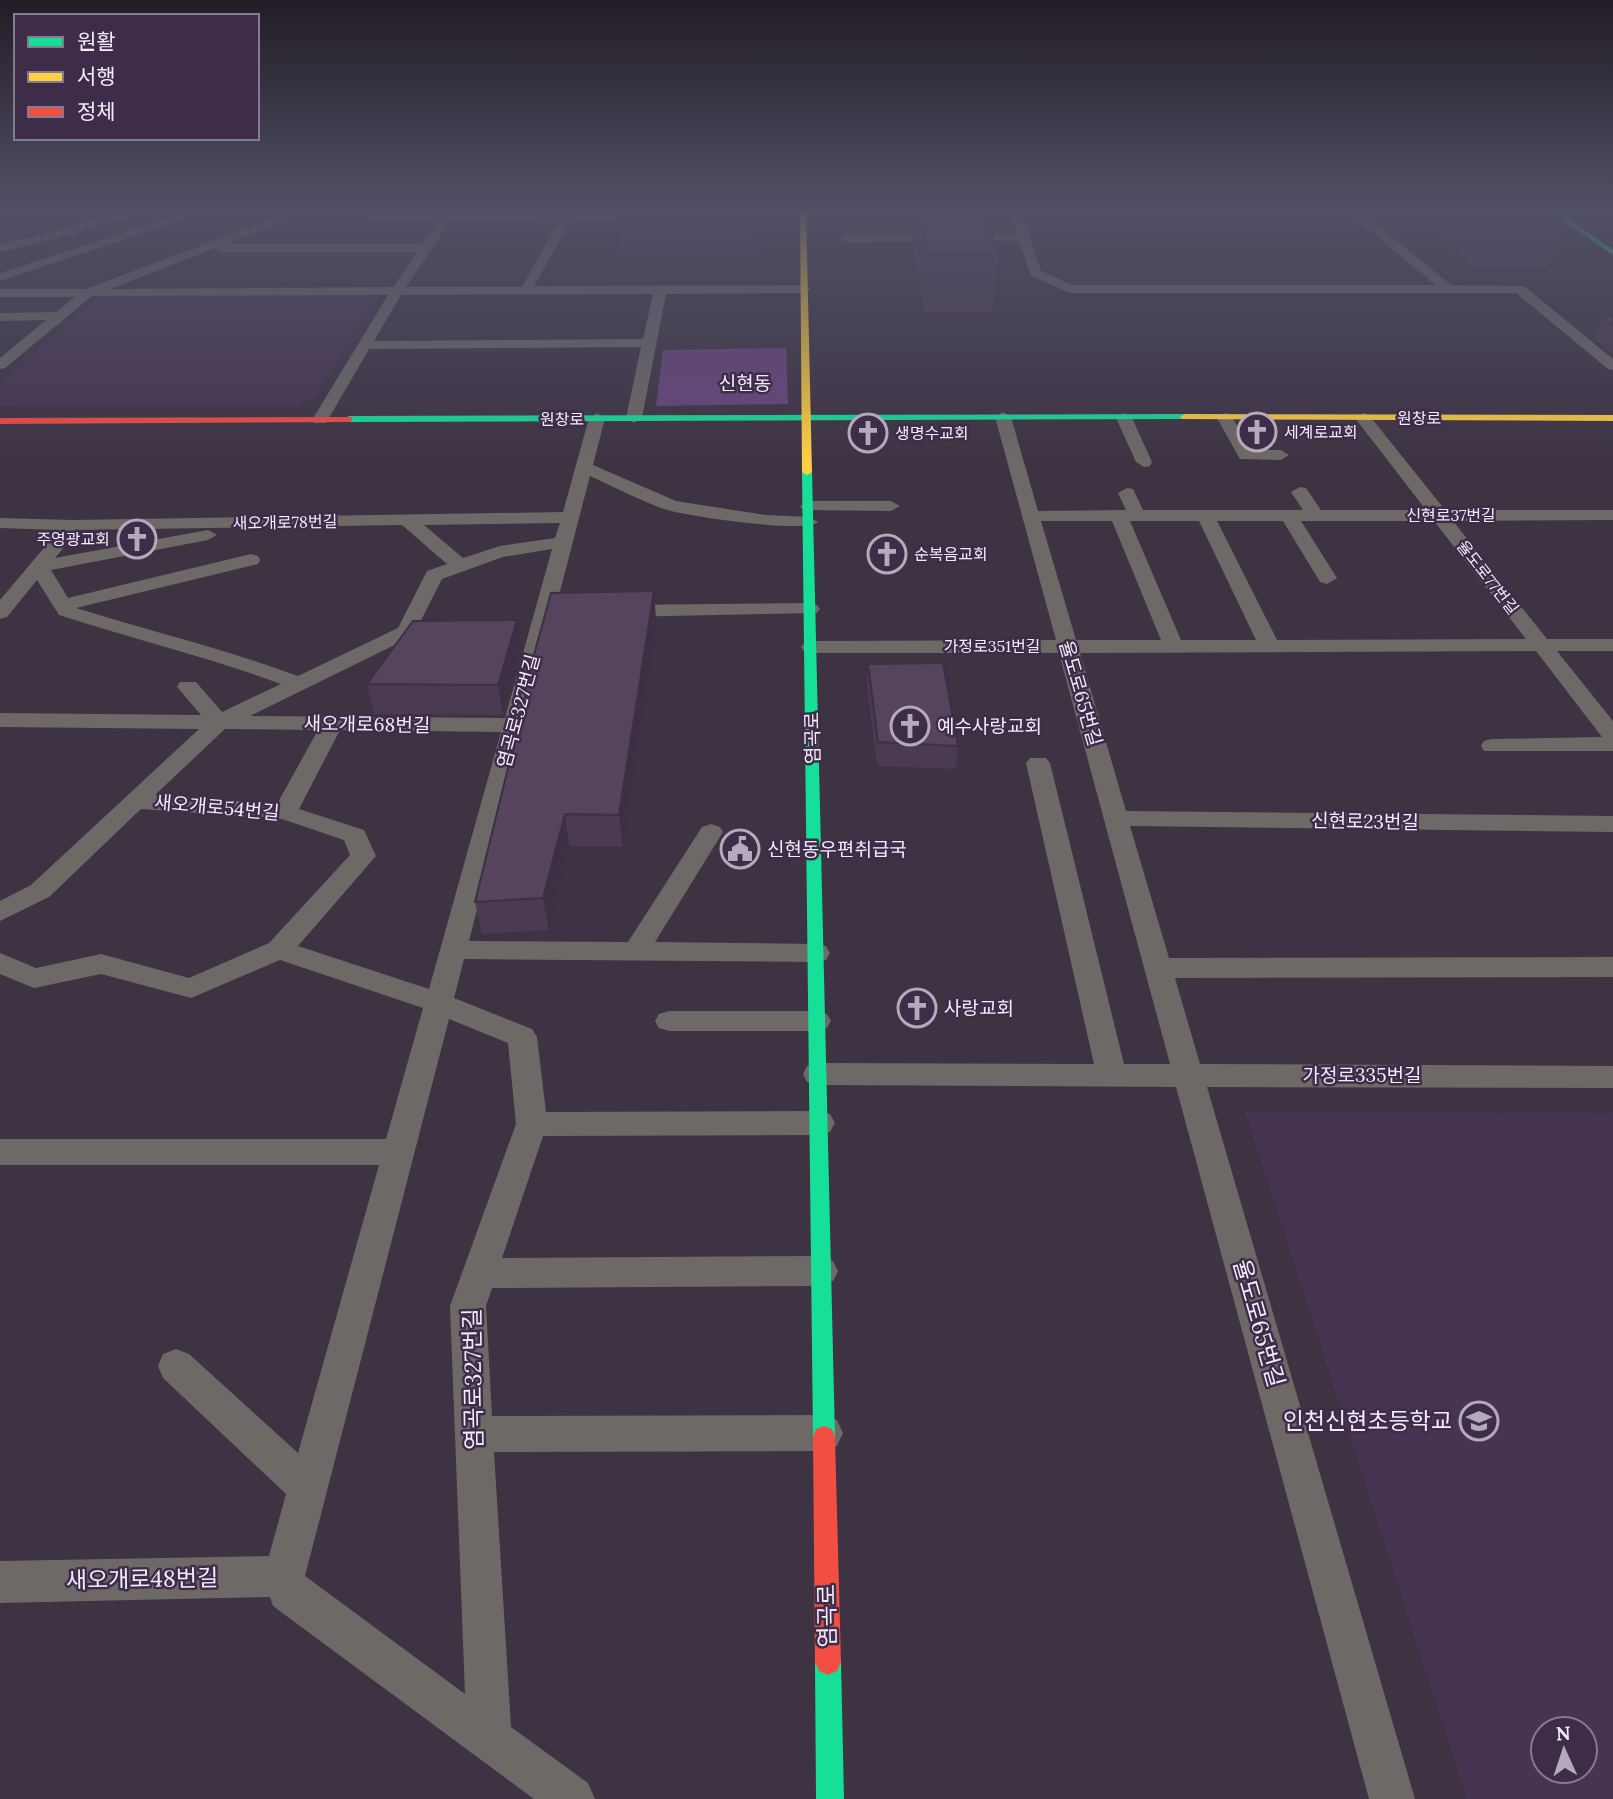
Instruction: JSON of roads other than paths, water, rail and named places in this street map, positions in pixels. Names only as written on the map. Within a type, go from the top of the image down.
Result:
[{"type":"main road","name":"염곡로","points":[[805,294],[830,1799]]},
{"type":"main road","name":"원창로","points":[[0,421],[807,417],[1613,418]]},
{"type":"street","points":[[0,365],[87,294]]},
{"type":"street","points":[[320,420],[395,294]]},
{"type":"street","points":[[634,418],[659,294]]},
{"type":"street","points":[[1525,294],[1613,366]]},
{"type":"street","points":[[0,317],[60,316]]},
{"type":"street","points":[[10,341],[30,341]]},
{"type":"street","points":[[365,345],[649,342]]},
{"type":"street","name":"율도로65번길","points":[[1003,417],[1392,1799]]},
{"type":"street","name":"염곡로327번길","points":[[284,1576],[514,725],[552,612],[567,529],[597,418]]},
{"type":"street","points":[[1124,418],[1144,462]]},
{"type":"street","points":[[1225,418],[1246,455],[1281,455]]},
{"type":"street","name":"율도로77번길","points":[[1363,418],[1613,736]]},
{"type":"street","points":[[584,467],[672,506],[765,520],[891,506]]},
{"type":"street","points":[[1300,492],[1316,516]]},
{"type":"street","points":[[1127,493],[1128,516],[1172,645]]},
{"type":"street","name":"신현로37번길","points":[[1031,516],[1613,515]]},
{"type":"street","points":[[1206,516],[1269,645]]},
{"type":"street","points":[[1289,516],[1327,578]]},
{"type":"street","points":[[407,520],[461,566]]},
{"type":"street","name":"새오개로78번길","points":[[0,523],[73,525],[407,520],[567,529]]},
{"type":"street","points":[[39,567],[280,522]]},
{"type":"street","points":[[0,613],[73,525]]},
{"type":"street","name":"새오개로68번길","points":[[219,722],[406,632],[434,575],[567,529]]},
{"type":"street","points":[[62,605],[251,560]]},
{"type":"street","points":[[39,567],[66,611],[137,634],[242,662],[298,683]]},
{"type":"street","points":[[601,611],[810,610]]},
{"type":"street","name":"가정로351번길","points":[[811,647],[1613,645]]},
{"type":"street","points":[[188,687],[219,722]]},
{"type":"street","name":"새오개로68번길","points":[[0,720],[514,725]]},
{"type":"street","name":"새오개로54번길","points":[[0,912],[40,891],[219,722]]},
{"type":"street","points":[[285,812],[333,723]]},
{"type":"street","points":[[1492,746],[1613,744]]},
{"type":"street","points":[[1038,763],[1111,1074]]},
{"type":"street","name":"새오개로54번길","points":[[0,963],[34,978],[101,964],[191,988],[279,950],[363,856],[355,835],[285,812],[135,801]]},
{"type":"street","name":"신현로23번길","points":[[1116,818],[1613,824]]},
{"type":"street","points":[[636,951],[711,832]]},
{"type":"street","points":[[279,950],[439,1003]]},
{"type":"street","points":[[453,950],[816,953]]},
{"type":"street","points":[[1159,968],[1613,967]]},
{"type":"street","name":"염곡로327번길","points":[[439,1003],[522,1037],[532,1124],[468,1306],[489,1738]]},
{"type":"street","points":[[669,1021],[817,1021]]},
{"type":"street","name":"가정로335번길","points":[[818,1074],[1613,1077]]},
{"type":"street","points":[[532,1124],[819,1124]]},
{"type":"street","points":[[0,1152],[399,1152]]},
{"type":"street","points":[[480,1273],[821,1271]]},
{"type":"street","points":[[176,1366],[307,1487]]},
{"type":"street","points":[[474,1434],[824,1433]]},
{"type":"street","points":[[284,1576],[288,1591],[572,1799]]},
{"type":"street","name":"새오개로48번길","points":[[0,1582],[284,1576]]},
{"type":"place","name":"세계로교회","points":[[1257,432]]},
{"type":"place","name":"생명수교회","points":[[868,433]]},
{"type":"place","name":"주영광교회","points":[[137,539]]},
{"type":"place","name":"순복음교회","points":[[887,554]]},
{"type":"place","name":"예수사랑교회","points":[[910,726]]},
{"type":"place","name":"신현동우편취급국","points":[[740,849]]},
{"type":"place","name":"사랑교회","points":[[917,1008]]},
{"type":"place","name":"인천신현초등학교","points":[[1479,1421]]},
{"type":"district","name":"신현동","points":[[745,383]]}]
